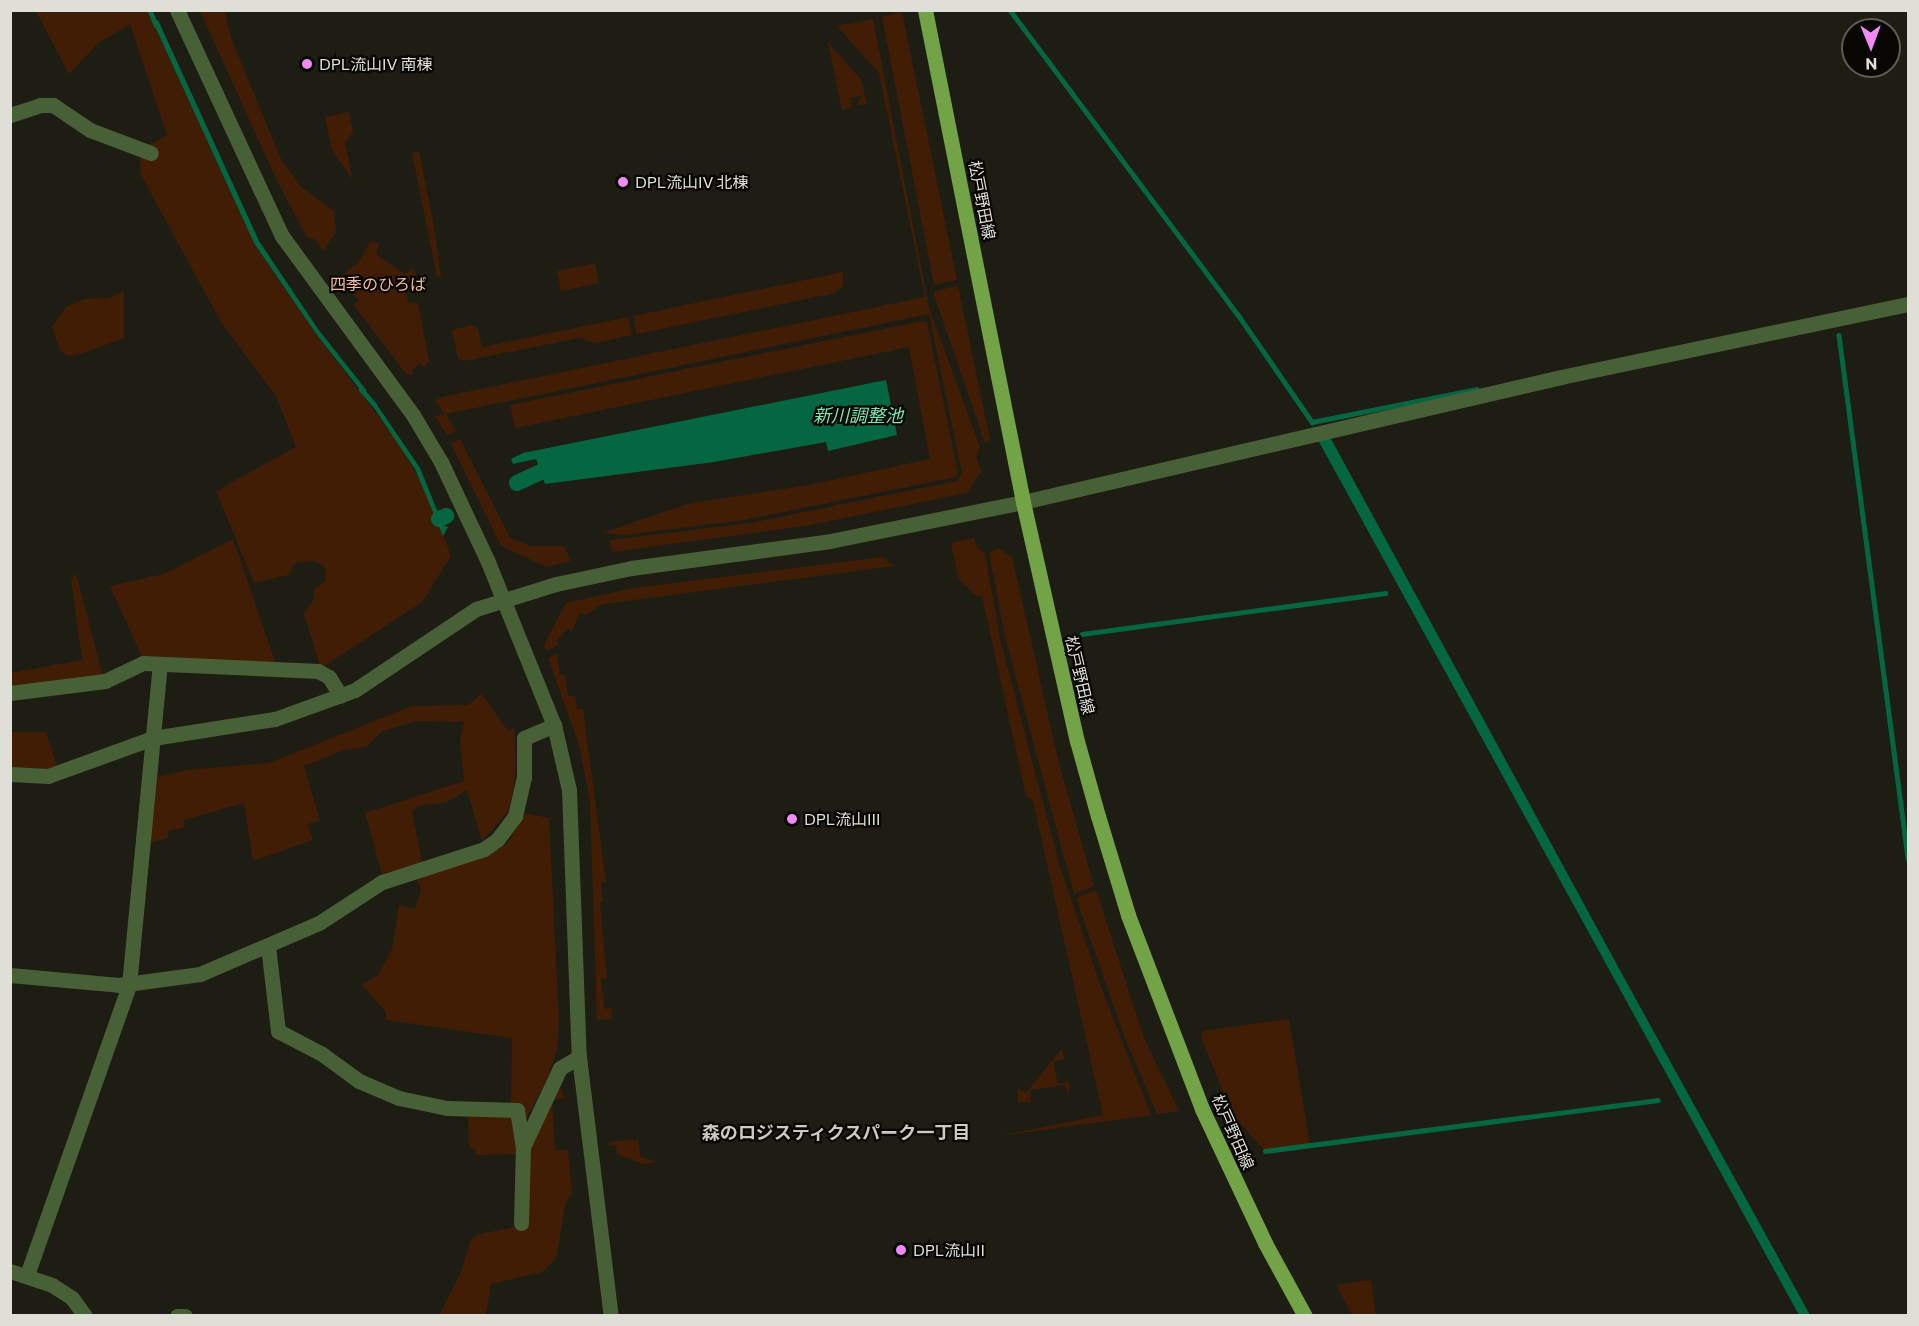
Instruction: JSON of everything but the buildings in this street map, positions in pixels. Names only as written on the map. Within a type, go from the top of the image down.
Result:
[{"type":"main road","name":"松戸野田線","points":[[925,10],[1023,502],[1077,741],[1128,915],[1202,1109],[1265,1243],[1305,1316]]},
{"type":"street","points":[[177,10],[282,236],[413,415],[465,509],[554,725],[569,790],[574,842],[579,1057],[612,1316]]},
{"type":"street","points":[[10,115],[40,105],[53,105],[90,130],[151,153]]},
{"type":"street","points":[[10,774],[48,776],[153,738],[274,719],[340,696],[476,609],[503,599],[603,573],[776,550],[1023,502],[1359,422],[1908,304]]},
{"type":"street","points":[[10,693],[105,681],[143,663],[318,671],[328,677],[340,696]]},
{"type":"street","points":[[27,1275],[129,985],[160,664]]},
{"type":"street","points":[[10,975],[129,985],[200,974],[319,923],[382,882],[484,849],[497,840],[515,816],[520,800],[525,738],[554,725]]},
{"type":"street","points":[[268,946],[278,1031],[322,1054],[359,1081],[399,1098],[447,1108],[518,1110],[523,1148],[521,1223]]},
{"type":"street","points":[[523,1148],[560,1068],[579,1057]]},
{"type":"street","points":[[10,1271],[27,1275],[72,1298],[85,1316]]},
{"type":"street","points":[[177,1316],[185,1316]]},
{"type":"green space","points":[[36,11],[148,11],[254,243],[317,335],[400,445],[428,494],[451,556],[422,602],[324,666],[320,666],[304,613],[314,599],[314,589],[326,581],[325,567],[315,561],[295,563],[288,575],[254,583],[216,491],[296,447],[276,396],[221,322],[141,175],[139,151],[167,135],[130,24],[98,43],[69,74]]},
{"type":"green space","points":[[200,11],[225,11],[231,38],[281,159],[301,187],[334,211],[336,232],[323,251],[316,240],[307,237],[279,185]]},
{"type":"green space","points":[[902,12],[957,280],[934,285],[882,17]]},
{"type":"green space","points":[[873,19],[929,308],[980,447],[976,456],[981,471],[967,493],[811,525],[612,552],[609,540],[750,523],[957,481],[962,473],[929,314],[446,414],[456,431],[447,435],[435,416],[445,414],[435,401],[442,397],[925,297],[879,73],[837,26]]},
{"type":"green space","points":[[828,42],[861,80],[867,104],[857,106],[861,96],[850,98],[852,107],[842,110]]},
{"type":"green space","points":[[349,112],[353,132],[345,143],[353,180],[332,150],[325,117]]},
{"type":"green space","points":[[419,151],[441,276],[437,277],[412,153]]},
{"type":"green space","name":"四季のひろば","points":[[370,242],[380,243],[376,254],[404,274],[413,268],[417,277],[404,282],[408,302],[418,303],[429,361],[424,368],[420,363],[413,369],[412,375],[406,374],[354,305],[359,301],[340,277],[358,263]]},
{"type":"green space","points":[[595,263],[599,283],[561,291],[557,271]]},
{"type":"green space","points":[[843,272],[843,286],[835,293],[637,334],[633,316]]},
{"type":"green space","points":[[958,286],[990,440],[985,443],[934,295],[935,291]]},
{"type":"green space","points":[[124,291],[124,338],[68,356],[60,350],[52,327],[66,307],[84,299],[109,298]]},
{"type":"green space","points":[[628,317],[632,335],[595,343],[579,338],[464,361],[458,358],[452,330],[472,325],[478,329],[482,347]]},
{"type":"green space","points":[[923,321],[927,323],[958,473],[955,477],[744,520],[625,535],[602,533],[691,503],[804,486],[930,459],[909,347],[515,428],[510,405]]},
{"type":"green space","points":[[460,439],[510,538],[530,546],[564,546],[571,561],[547,567],[501,546],[451,444]]},
{"type":"green space","points":[[974,538],[977,548],[985,553],[1000,639],[1060,867],[1101,987],[1151,1115],[999,1136],[1103,1115],[1033,801],[1026,796],[982,596],[976,596],[958,578],[951,543]]},
{"type":"green space","points":[[233,539],[276,664],[142,657],[110,586],[164,574]]},
{"type":"green space","points":[[998,548],[1012,557],[1059,764],[1094,886],[1074,894],[1005,637],[989,553]]},
{"type":"green space","points":[[883,557],[894,566],[603,604],[585,615],[580,612],[572,632],[568,628],[557,640],[559,645],[546,651],[544,645],[566,603],[633,588]]},
{"type":"green space","points":[[76,574],[103,676],[11,688],[11,673],[82,660],[71,578]]},
{"type":"green space","points":[[557,654],[560,675],[565,675],[568,696],[575,696],[577,709],[583,709],[606,882],[601,883],[603,902],[600,903],[607,978],[601,979],[605,1009],[611,1008],[612,1019],[597,1020],[590,802],[579,745],[548,658]]},
{"type":"green space","points":[[482,694],[508,731],[514,728],[516,761],[513,794],[507,813],[482,841],[467,790],[445,803],[421,805],[412,811],[422,862],[382,874],[365,813],[464,781],[460,740],[464,722],[416,721],[381,732],[366,747],[344,750],[304,766],[320,821],[307,824],[313,840],[253,861],[244,803],[184,820],[184,828],[168,831],[168,838],[147,844],[154,777],[188,770],[269,763],[412,706],[468,705]]},
{"type":"green space","points":[[10,732],[46,732],[57,766],[47,769],[11,767]]},
{"type":"green space","points":[[524,813],[549,818],[559,1021],[557,1050],[548,1077],[521,1129],[511,1105],[512,1038],[386,1020],[386,1012],[362,985],[378,975],[392,949],[399,905],[415,909],[421,890],[417,879],[500,849],[510,840]]},
{"type":"green space","points":[[1096,890],[1144,1038],[1179,1111],[1157,1114],[1123,1033],[1076,898]]},
{"type":"green space","points":[[1289,1019],[1310,1145],[1265,1151],[1232,1114],[1201,1037],[1203,1031]]},
{"type":"green space","points":[[1062,1048],[1064,1059],[1053,1062],[1058,1084],[1069,1082],[1069,1096],[1065,1085],[1030,1090],[1031,1102],[1018,1102],[1017,1088],[1026,1093]]},
{"type":"green space","points":[[555,1089],[562,1089],[564,1098],[552,1100],[555,1150],[568,1150],[572,1194],[566,1202],[556,1259],[542,1272],[491,1284],[486,1315],[439,1316],[461,1272],[471,1239],[479,1234],[527,1225],[530,1148]]},
{"type":"green space","points":[[468,1116],[514,1117],[517,1154],[475,1155],[476,1150],[469,1147]]},
{"type":"green space","points":[[638,1139],[641,1157],[659,1162],[643,1164],[617,1154],[616,1145],[609,1146],[609,1142]]},
{"type":"green space","points":[[1371,1280],[1376,1315],[1352,1315],[1336,1285]]},
{"type":"water","points":[[158,20],[259,241],[318,329],[367,391],[362,392],[317,335],[254,243],[153,22]]},
{"type":"water","name":"新川調整池","points":[[886,380],[897,435],[828,451],[826,442],[714,462],[545,484],[536,459],[513,464],[511,459],[523,453]]},
{"type":"water","points":[[370,402],[375,402],[420,468],[443,525],[448,527],[443,536],[415,469]]},
{"type":"water","points":[[1330,437],[1810,1315],[1799,1315],[1318,440]]},
{"type":"waterway","points":[[150,10],[156,25]]},
{"type":"waterway","points":[[1010,10],[1239,316],[1312,422],[1477,389]]},
{"type":"waterway","points":[[1839,335],[1908,858]]},
{"type":"waterway","points":[[361,389],[375,405]]},
{"type":"waterway","points":[[517,483],[541,472]]},
{"type":"waterway","points":[[439,519],[446,516]]},
{"type":"waterway","points":[[1082,634],[1385,593]]},
{"type":"waterway","points":[[1265,1151],[1658,1100]]},
{"type":"place","name":"DPL流山IV 南棟","points":[[307,64]]},
{"type":"place","name":"DPL流山IV 北棟","points":[[623,182]]},
{"type":"place","name":"DPL流山III","points":[[792,819]]},
{"type":"place","name":"DPL流山II","points":[[901,1250]]},
{"type":"district","name":"森のロジスティクスパーク一丁目","points":[[836,1132]]}]
